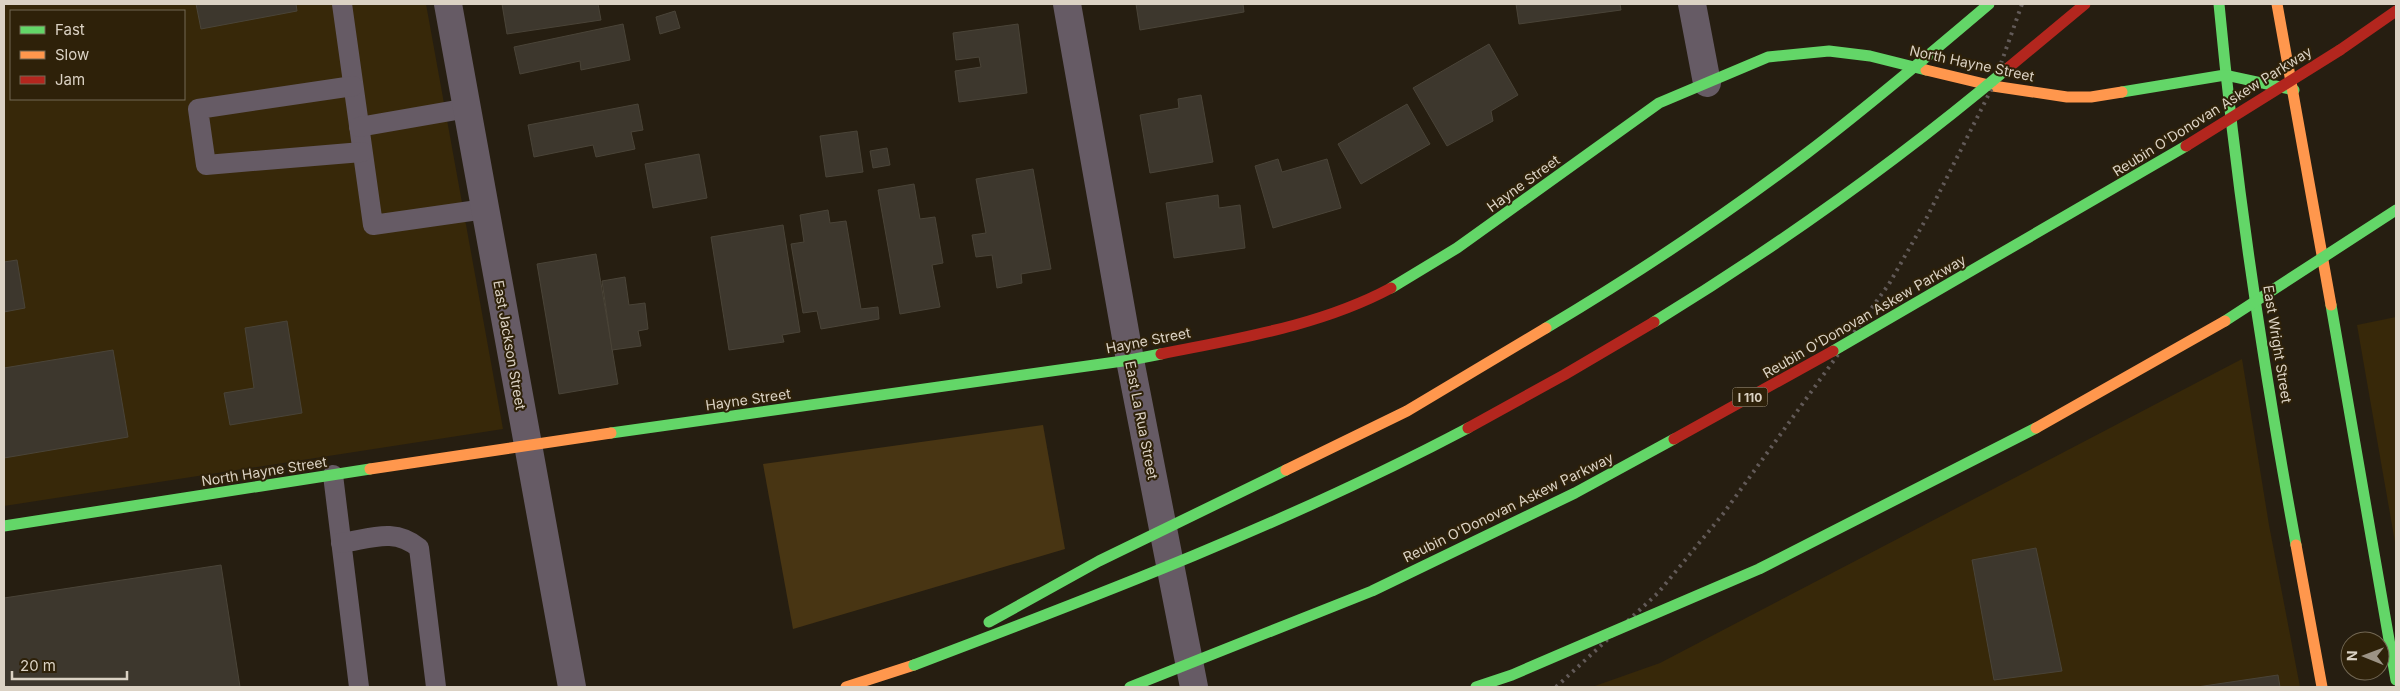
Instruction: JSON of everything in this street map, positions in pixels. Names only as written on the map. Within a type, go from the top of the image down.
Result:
[{"type":"main road","points":[[914,664],[1099,561],[1407,410],[1566,316],[1716,219],[1806,154],[1884,93],[1989,4]]},
{"type":"main road","points":[[846,687],[1099,596],[1303,510],[1418,454],[1512,405],[1631,335],[1821,210],[1917,142],[2085,4]]},
{"type":"main road","name":"East Wright Street","points":[[2219,4],[2225,75],[2240,192],[2270,393],[2291,522],[2322,687]]},
{"type":"main road","points":[[2277,4],[2294,90],[2396,680]]},
{"type":"main road","name":"Reubin O'Donovan Askew Parkway","points":[[1130,687],[1372,590],[1575,493],[1869,332],[2150,168],[2340,50],[2396,11]]},
{"type":"main road","name":"North Hayne Street","points":[[1707,83],[1768,57],[1829,51],[1870,56],[1993,86],[2067,97],[2091,97],[2225,75],[2294,90]]},
{"type":"main road","name":"Hayne Street","points":[[528,445],[1130,360],[1286,328],[1331,314],[1380,294],[1418,274],[1659,103],[1707,83]]},
{"type":"main road","points":[[1476,687],[1512,675],[1759,569],[2024,434],[2210,331],[2396,210]]},
{"type":"main road","name":"North Hayne Street","points":[[4,526],[528,445]]},
{"type":"street","name":"East Jackson Street","points":[[448,4],[572,687]]},
{"type":"street","name":"East La Rua Street","points":[[1067,4],[1130,360],[1194,687]]},
{"type":"street","points":[[1692,4],[1707,83]]},
{"type":"lane","points":[[342,4],[373,225],[486,209]]},
{"type":"lane","points":[[353,86],[198,109],[206,165],[362,152]]},
{"type":"lane","points":[[359,128],[468,108]]},
{"type":"lane","points":[[333,476],[359,687]]},
{"type":"lane","points":[[340,543],[394,535],[408,539],[419,548],[436,687]]},
{"type":"shaded area","points":[[4,4],[426,4],[503,429],[4,506]]},
{"type":"shaded area","points":[[2396,317],[2396,548],[2357,325]]},
{"type":"shaded area","points":[[2242,359],[2269,525],[2300,687],[1592,687],[1660,663]]},
{"type":"shaded area","points":[[1043,425],[1065,549],[793,629],[763,464]]},
{"type":"building","points":[[196,4],[296,4],[297,11],[201,29]]},
{"type":"building","points":[[502,4],[598,4],[601,20],[507,34]]},
{"type":"building","points":[[1136,4],[1243,4],[1244,12],[1140,30]]},
{"type":"building","points":[[1516,4],[1620,4],[1621,10],[1519,24]]},
{"type":"building","points":[[675,11],[680,28],[660,34],[656,17]]},
{"type":"building","points":[[623,24],[630,60],[581,70],[580,61],[520,74],[514,47]]},
{"type":"building","points":[[1018,24],[1027,93],[959,102],[955,71],[981,67],[979,57],[956,60],[953,33]]},
{"type":"building","points":[[1489,44],[1518,95],[1491,111],[1493,121],[1447,146],[1413,88]]},
{"type":"building","points":[[1201,95],[1213,162],[1150,173],[1140,115],[1179,108],[1178,99]]},
{"type":"building","points":[[638,104],[643,130],[631,132],[635,149],[596,157],[593,145],[534,157],[528,125]]},
{"type":"building","points":[[1407,104],[1430,144],[1361,184],[1338,144]]},
{"type":"building","points":[[857,131],[863,172],[826,177],[820,136]]},
{"type":"building","points":[[887,148],[890,165],[873,168],[870,151]]},
{"type":"building","points":[[699,154],[707,198],[653,208],[645,164]]},
{"type":"building","points":[[1278,159],[1282,172],[1327,159],[1341,208],[1273,228],[1255,166]]},
{"type":"building","points":[[1033,169],[1051,269],[1021,274],[1022,283],[997,288],[992,255],[976,257],[972,235],[986,233],[976,179]]},
{"type":"building","points":[[914,184],[920,219],[935,217],[943,263],[932,265],[940,307],[900,314],[878,190]]},
{"type":"building","points":[[1218,195],[1219,208],[1240,205],[1245,248],[1174,258],[1166,203]]},
{"type":"building","points":[[828,210],[830,223],[846,221],[861,309],[878,307],[879,319],[821,329],[817,311],[803,313],[791,244],[804,242],[800,215]]},
{"type":"building","points":[[783,225],[800,332],[782,335],[784,342],[729,350],[711,237]]},
{"type":"building","points":[[596,254],[618,384],[559,394],[537,264]]},
{"type":"building","points":[[17,260],[25,308],[4,312],[4,262]]},
{"type":"building","points":[[625,277],[629,305],[645,303],[648,329],[638,331],[641,346],[612,350],[602,281]]},
{"type":"building","points":[[287,321],[302,413],[230,425],[224,393],[254,388],[245,328]]},
{"type":"building","points":[[113,350],[128,437],[4,458],[4,368]]},
{"type":"building","points":[[2036,548],[2062,671],[1994,680],[1972,560]]},
{"type":"building","points":[[221,565],[240,687],[4,687],[4,598]]},
{"type":"building","points":[[2278,675],[2280,687],[2197,687]]},
{"type":"railway","points":[[1556,687],[1658,593],[1723,514],[1889,284],[1926,219],[1993,86],[2022,4]]},
{"type":"traffic: fast","points":[[1546,328],[1679,244],[1776,176],[1922,61],[1989,4]]},
{"type":"traffic: fast","points":[[2219,4],[2242,208],[2272,411],[2296,545]]},
{"type":"traffic: fast","points":[[1391,288],[1457,248],[1659,103],[1768,57],[1829,51],[1870,56],[1926,70]]},
{"type":"traffic: fast","points":[[1654,322],[1746,263],[1835,202],[1923,137],[2008,68]]},
{"type":"traffic: fast","points":[[2122,92],[2225,75],[2294,90]]},
{"type":"traffic: fast","points":[[1833,351],[2186,146]]},
{"type":"traffic: fast","points":[[2225,321],[2396,210]]},
{"type":"traffic: fast","points":[[2331,305],[2396,680]]},
{"type":"traffic: fast","points":[[611,433],[1130,360],[1161,354]]},
{"type":"traffic: fast","points":[[914,665],[1125,584],[1264,526],[1333,495],[1468,428]]},
{"type":"traffic: fast","points":[[1476,687],[1512,675],[1759,569],[2036,428]]},
{"type":"traffic: fast","points":[[1130,687],[1372,591],[1575,493],[1674,439]]},
{"type":"traffic: fast","points":[[4,526],[370,469]]},
{"type":"traffic: fast","points":[[989,622],[1099,561],[1286,470]]},
{"type":"traffic: slow","points":[[2277,4],[2331,305]]},
{"type":"traffic: slow","points":[[1926,70],[1993,86],[2067,97],[2091,97],[2122,92]]},
{"type":"traffic: slow","points":[[2036,428],[2225,321]]},
{"type":"traffic: slow","points":[[1286,470],[1407,411],[1546,328]]},
{"type":"traffic: slow","points":[[370,469],[611,433]]},
{"type":"traffic: slow","points":[[2296,545],[2322,687]]},
{"type":"traffic: slow","points":[[846,687],[914,665]]},
{"type":"traffic: jam","points":[[2008,68],[2085,4]]},
{"type":"traffic: jam","points":[[2340,50],[2396,11]]},
{"type":"traffic: jam","points":[[2186,146],[2340,50]]},
{"type":"traffic: jam","points":[[1161,354],[1249,336],[1308,321],[1364,301],[1391,288]]},
{"type":"traffic: jam","points":[[1468,428],[1654,322]]},
{"type":"traffic: jam","points":[[1674,439],[1833,351]]}]
